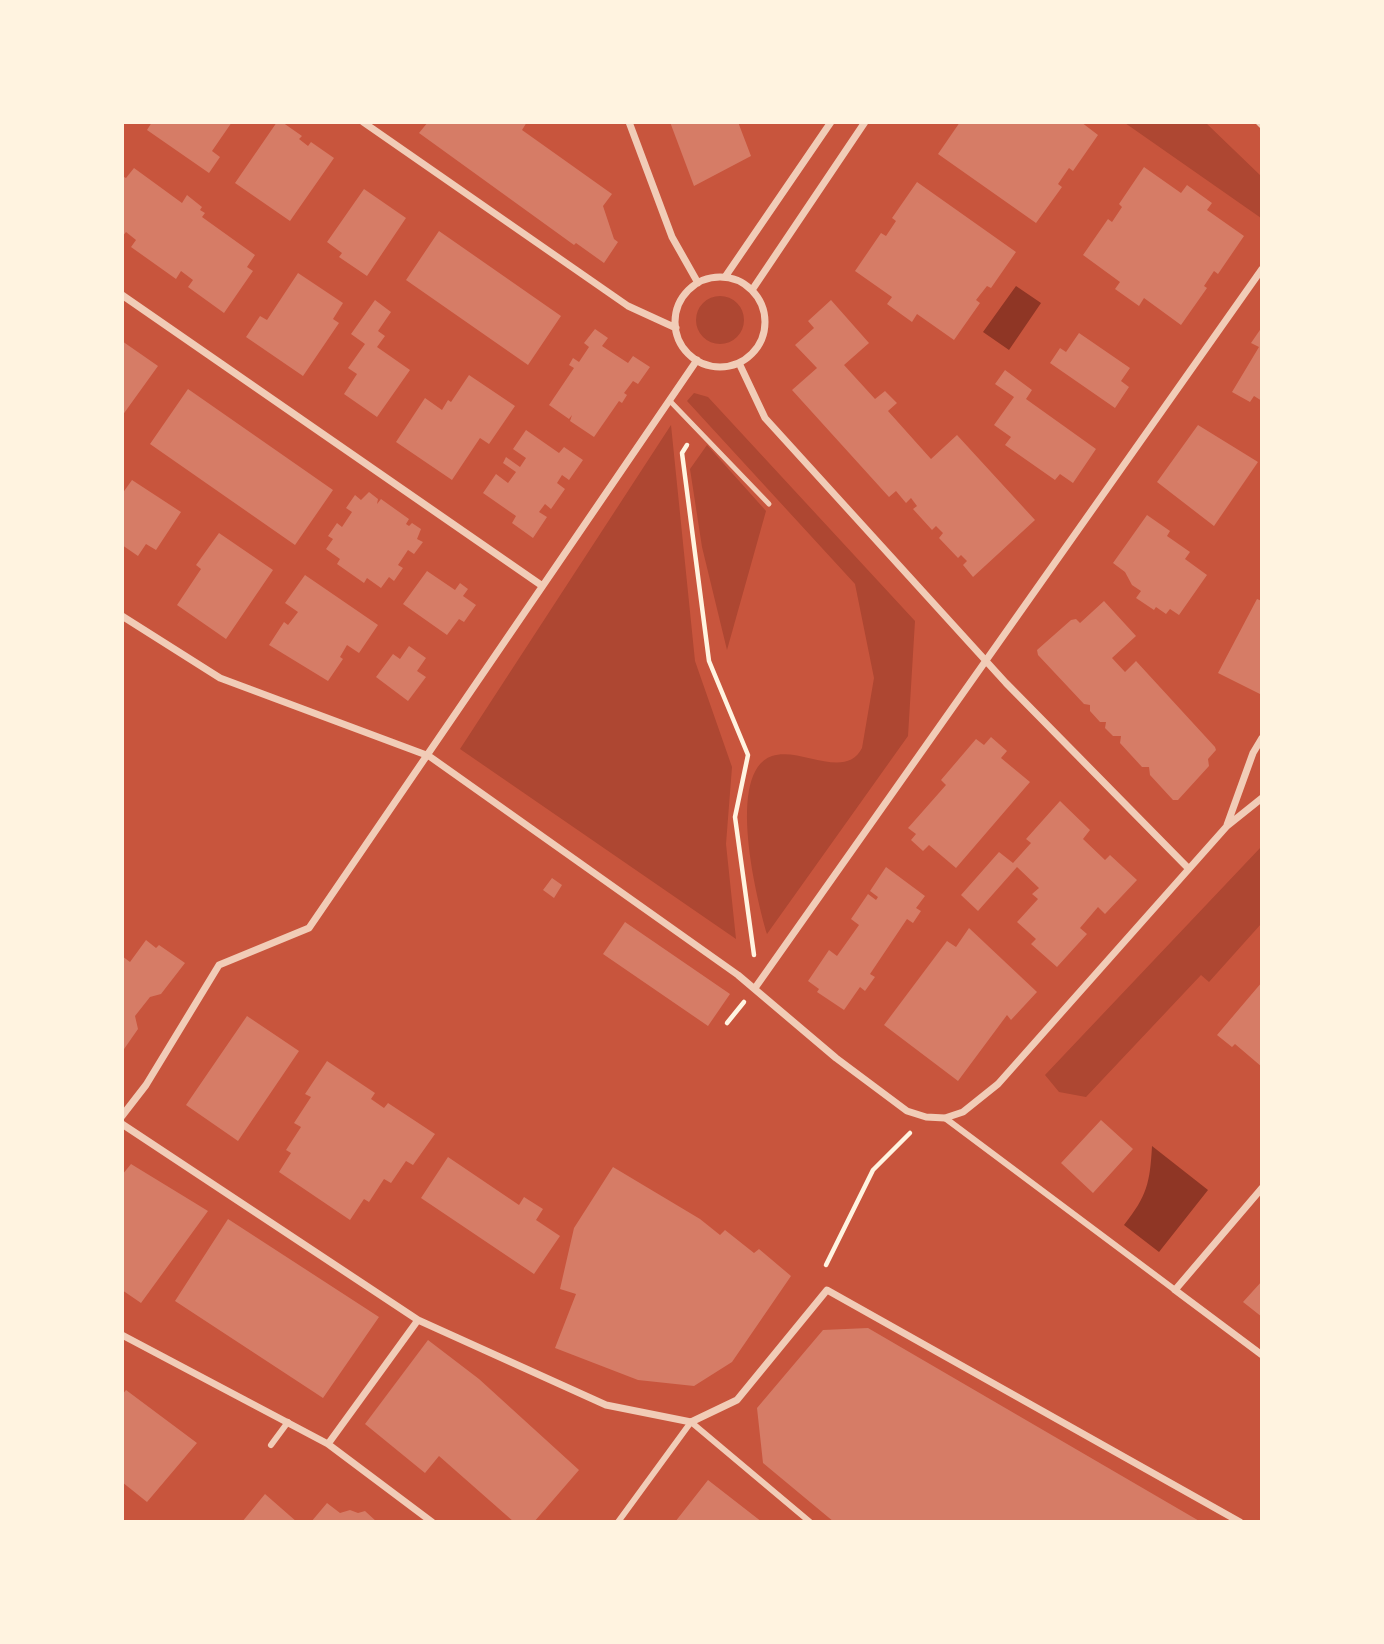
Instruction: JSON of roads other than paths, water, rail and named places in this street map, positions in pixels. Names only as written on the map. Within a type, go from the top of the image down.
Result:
[{"type":"street","points":[[363,122],[628,306],[676,328]]},
{"type":"street","points":[[629,122],[672,237],[698,282]]},
{"type":"street","points":[[725,277],[831,122]]},
{"type":"street","points":[[752,290],[865,122]]},
{"type":"street","points":[[755,988],[984,659],[1262,269]]},
{"type":"street","points":[[725,277],[740,281],[752,290],[765,316],[764,330],[760,344],[739,363],[718,366],[697,360],[680,341],[676,328],[680,302],[698,282],[725,277]]},
{"type":"street","points":[[122,295],[541,585]]},
{"type":"street","points":[[122,1116],[146,1085],[219,965],[309,928],[429,757],[541,585],[697,360]]},
{"type":"street","points":[[739,363],[765,418],[984,659],[1188,868]]},
{"type":"street","points":[[122,616],[220,678],[429,757],[755,988],[836,1058],[907,1111],[926,1117],[945,1118],[963,1112],[998,1084],[1188,868],[1227,826],[1262,798]]},
{"type":"street","points":[[1227,826],[1253,753],[1262,738]]},
{"type":"street","points":[[945,1118],[1262,1355]]},
{"type":"street","points":[[122,1124],[418,1320],[606,1405],[691,1422],[810,1521]]},
{"type":"street","points":[[1175,1290],[1262,1188]]},
{"type":"street","points":[[618,1521],[691,1422],[737,1400],[827,1290],[1240,1521]]},
{"type":"street","points":[[328,1444],[418,1320]]},
{"type":"street","points":[[122,1335],[328,1444],[432,1521]]},
{"type":"street","points":[[271,1445],[288,1422]]},
{"type":"lane","points":[[669,400],[769,504]]}]
